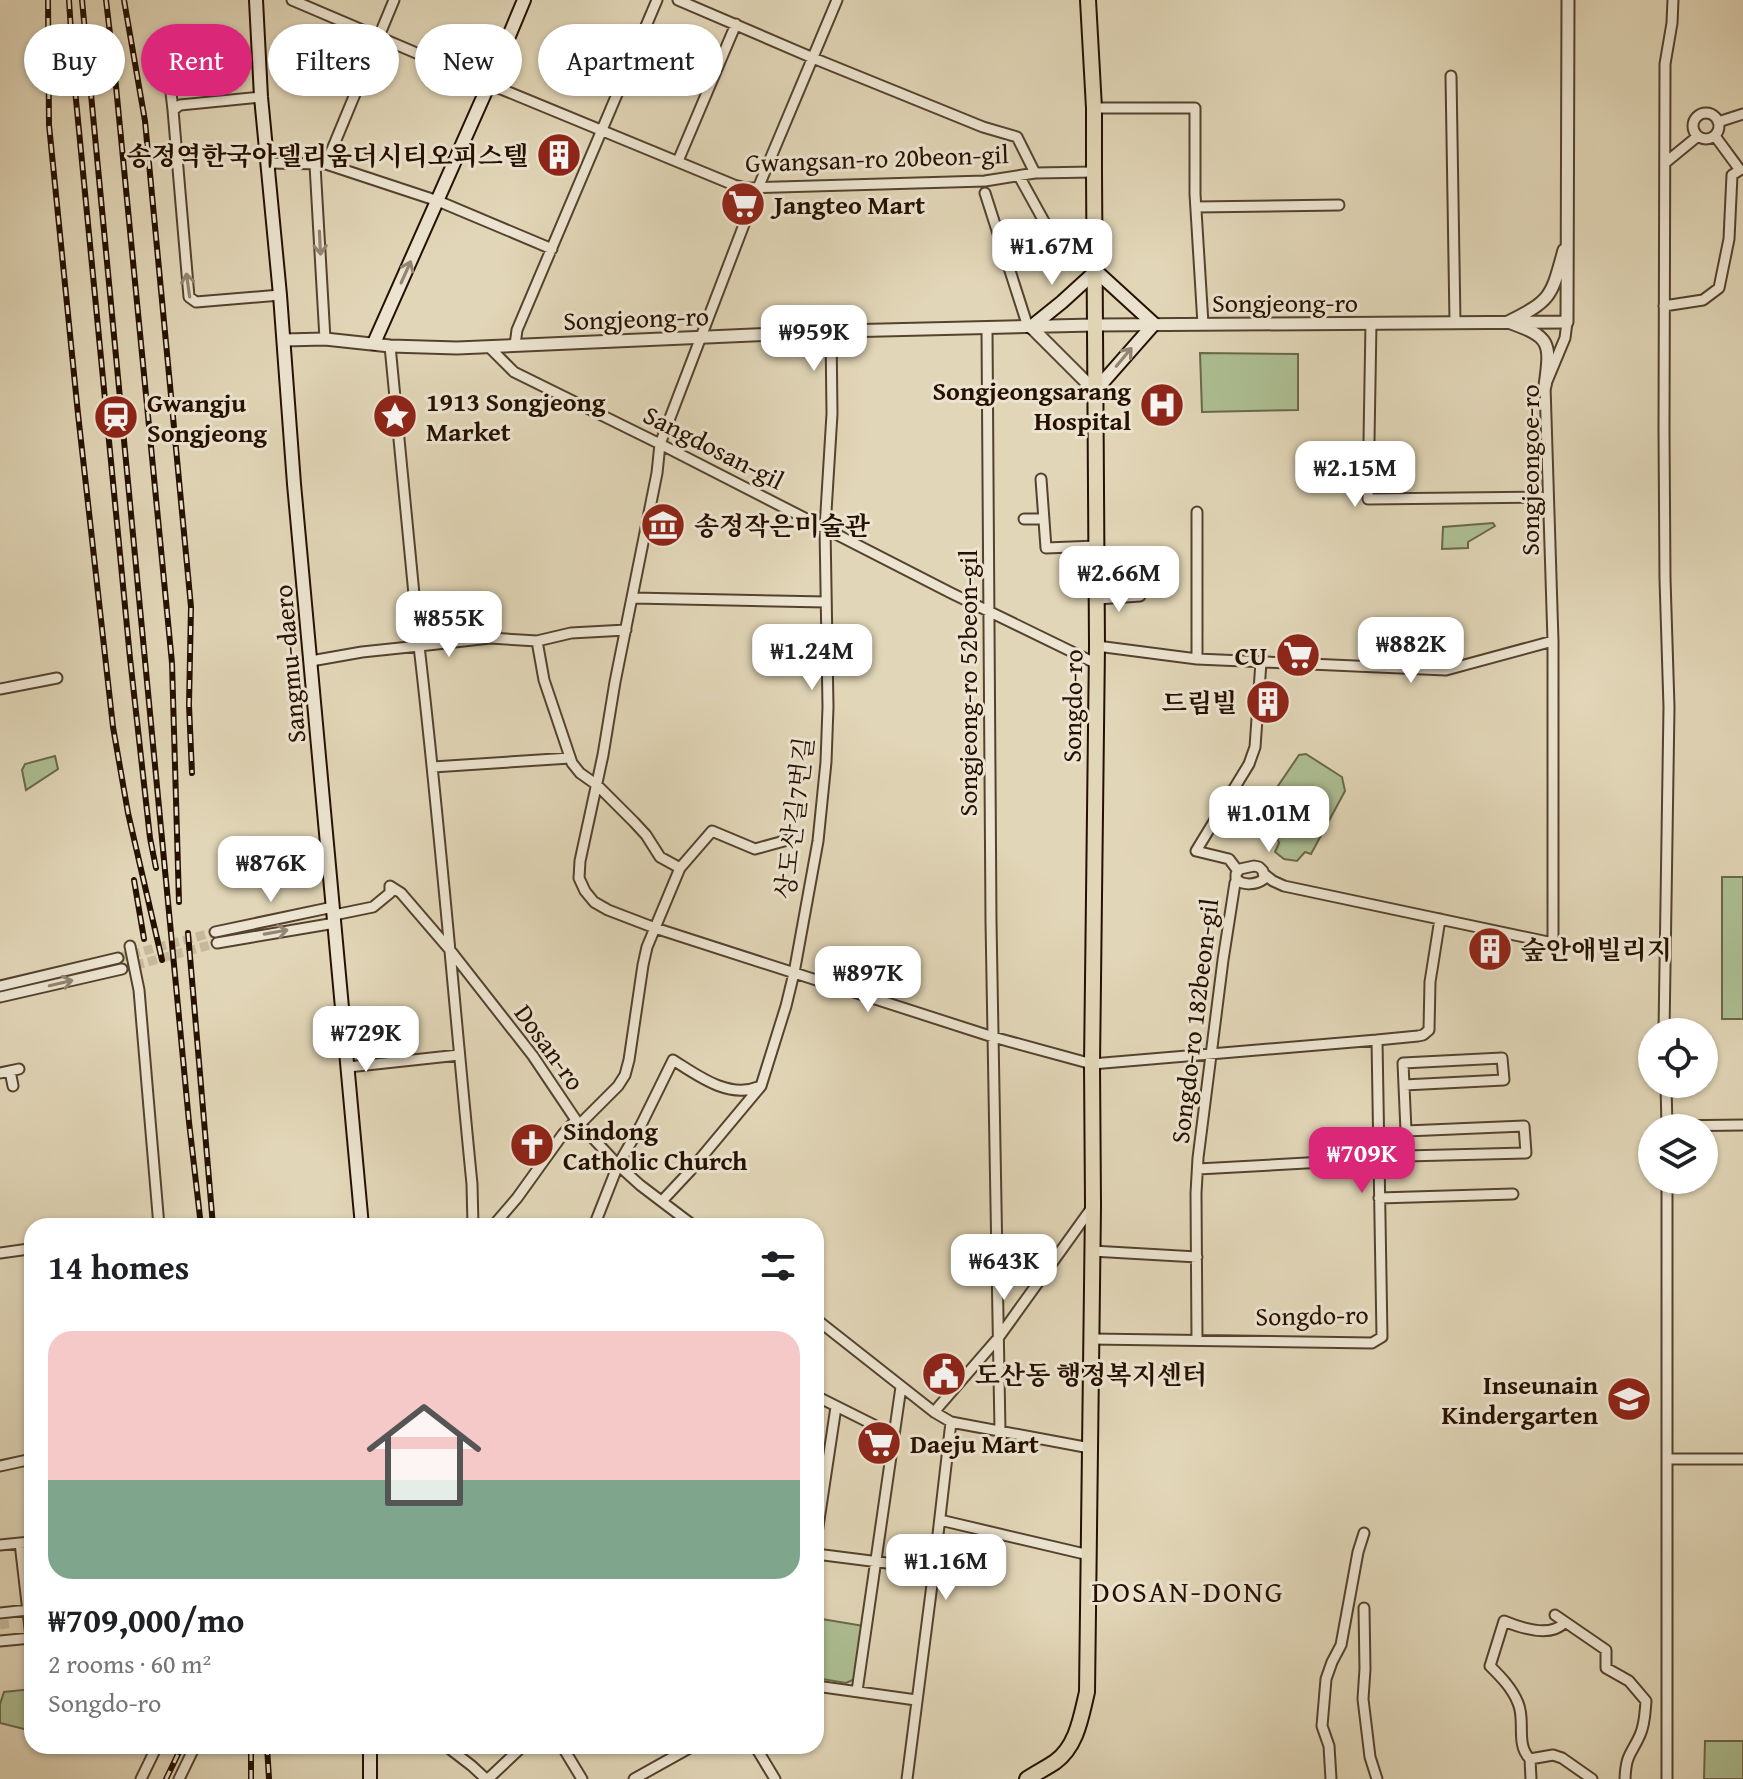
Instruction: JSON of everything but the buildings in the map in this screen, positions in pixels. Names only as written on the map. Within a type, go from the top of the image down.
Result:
[{"type":"main road","name":"Sangmu-daero","points":[[256,0],[261,97],[294,484],[361,1218]]},
{"type":"main road","points":[[514,24],[524,0]]},
{"type":"main road","name":"Songdo-ro","points":[[1027,1779],[1058,1760],[1071,1745],[1087,1692],[1097,664],[1094,108],[1088,0]]},
{"type":"main road","points":[[374,343],[484,96]]},
{"type":"main road","points":[[1030,327],[1096,271],[1154,324],[1095,391]]},
{"type":"main road","points":[[370,1754],[370,1779]]},
{"type":"street","name":"Gwangsan-ro 20beon-gil","points":[[292,0],[348,24]]},
{"type":"street","points":[[384,24],[394,0]]},
{"type":"street","points":[[515,345],[517,330],[657,0]]},
{"type":"street","points":[[678,0],[983,127],[1017,137],[1035,173]]},
{"type":"street","points":[[837,0],[758,188],[660,444],[579,878],[594,902],[655,928],[993,1037],[1092,1064],[1377,1040],[1423,1035],[1429,1030],[1430,982],[1440,919],[1284,886],[1254,866],[1237,875]]},
{"type":"street","name":"Songjeongoe-ro","points":[[1440,919],[1553,943],[1553,641],[1545,386],[1565,338],[1567,322],[1568,0]]},
{"type":"street","points":[[1664,1018],[1669,707],[1665,579],[1665,64],[1673,0]]},
{"type":"street","points":[[678,161],[736,24]]},
{"type":"street","points":[[1451,76],[1455,322]]},
{"type":"street","points":[[171,96],[189,297],[196,302],[280,295]]},
{"type":"street","points":[[325,339],[321,164],[352,96]]},
{"type":"street","name":"Gwangsan-ro 20beon-gil","points":[[518,96],[746,188],[985,181],[1035,173],[1094,172]]},
{"type":"street","points":[[173,110],[178,106],[261,97]]},
{"type":"street","points":[[1094,108],[1195,108],[1196,207],[1203,324]]},
{"type":"street","points":[[1710,114],[1718,122],[1715,136],[1706,139],[1698,136],[1693,127],[1698,116],[1710,114]]},
{"type":"street","points":[[1718,122],[1743,114]]},
{"type":"street","points":[[1665,163],[1698,136]]},
{"type":"street","points":[[1664,306],[1703,300],[1719,288],[1729,239],[1732,175],[1742,170],[1715,136]]},
{"type":"street","points":[[267,163],[321,164],[438,201],[552,249]]},
{"type":"street","points":[[1019,176],[1051,234],[1060,260]]},
{"type":"street","points":[[985,193],[1030,327],[1095,391]]},
{"type":"street","points":[[1196,207],[1339,205]]},
{"type":"street","points":[[1508,322],[1541,304],[1552,291],[1568,234]]},
{"type":"street","points":[[1508,322],[1536,333],[1547,345],[1549,358],[1545,386]]},
{"type":"street","name":"Songjeong-ro","points":[[284,340],[325,339],[430,348],[1095,325],[1567,322]]},
{"type":"street","points":[[1371,323],[1368,499],[1541,497]]},
{"type":"street","name":"Songjeong-ro 52beon-gil","points":[[987,329],[1000,1431]]},
{"type":"street","name":"상도산길7번길","points":[[761,1086],[794,973],[818,841],[825,781],[828,707],[825,528],[832,414],[831,332]]},
{"type":"street","points":[[390,346],[433,767],[473,1218]]},
{"type":"street","name":"Sangdosan-gil","points":[[489,347],[514,372],[989,613],[1097,664]]},
{"type":"street","points":[[1041,479],[1046,548],[1097,546]]},
{"type":"street","points":[[1197,512],[1197,659]]},
{"type":"street","points":[[1024,519],[1044,519]]},
{"type":"street","points":[[1097,599],[1140,596]]},
{"type":"street","points":[[633,598],[826,602]]},
{"type":"street","points":[[311,661],[362,652],[490,638],[537,641],[571,633],[626,630]]},
{"type":"street","points":[[537,641],[544,680],[570,758],[580,773],[597,785],[634,822],[660,857],[680,868]]},
{"type":"street","points":[[1097,646],[1197,659],[1446,670],[1553,641]]},
{"type":"street","points":[[1261,662],[1255,747],[1249,764],[1196,851],[1229,859],[1245,884],[1264,879],[1264,874]]},
{"type":"street","points":[[0,689],[57,678]]},
{"type":"street","points":[[433,767],[570,758]]},
{"type":"street","points":[[500,1218],[563,1134],[618,1086],[625,1075],[647,947],[680,868],[712,831],[755,849],[795,838]]},
{"type":"street","name":"Songdo-ro 182beon-gil","points":[[1197,1339],[1198,1169],[1223,960],[1237,875]]},
{"type":"street","name":"Dosan-ro","points":[[334,915],[373,907],[390,893],[390,886],[401,893],[533,1056],[578,1122],[640,1185],[684,1218]]},
{"type":"street","points":[[334,915],[216,938],[334,915]]},
{"type":"street","points":[[130,946],[148,1086],[158,1218]]},
{"type":"street","points":[[0,986],[118,958]]},
{"type":"street","points":[[0,997],[122,969]]},
{"type":"street","name":"Songdo-ro","points":[[1091,1339],[1372,1343],[1382,1337],[1377,1040]]},
{"type":"street","points":[[348,1067],[459,1055]]},
{"type":"street","points":[[1377,1145],[1406,1136],[1524,1126],[1526,1153],[1405,1156],[1406,1136],[1403,1063],[1502,1058],[1504,1080],[1404,1085]]},
{"type":"street","points":[[597,1218],[618,1165],[673,1060],[720,1086],[743,1091],[761,1086]]},
{"type":"street","points":[[10,1071],[13,1086]]},
{"type":"street","points":[[662,1201],[761,1086]]},
{"type":"street","points":[[1718,1126],[1743,1125]]},
{"type":"street","points":[[1198,1169],[1378,1159]]},
{"type":"street","points":[[1379,1198],[1513,1194]]},
{"type":"street","points":[[1667,1194],[1667,1779]]},
{"type":"street","points":[[934,1412],[999,1337],[1093,1206]]},
{"type":"street","points":[[0,1253],[24,1250]]},
{"type":"street","points":[[1092,1251],[1197,1257]]},
{"type":"street","points":[[824,1325],[901,1387],[951,1422],[1090,1448]]},
{"type":"street","points":[[857,1691],[901,1387]]},
{"type":"street","points":[[824,1400],[894,1435]]},
{"type":"street","points":[[824,1487],[836,1407]]},
{"type":"street","points":[[907,1779],[951,1422]]},
{"type":"street","points":[[1667,1459],[1743,1459]]},
{"type":"street","points":[[0,1466],[24,1461]]},
{"type":"street","points":[[940,1520],[1089,1555]]},
{"type":"street","points":[[1331,1779],[1329,1746],[1322,1726],[1326,1679],[1341,1645],[1364,1533]]},
{"type":"street","points":[[20,1543],[24,1576]]},
{"type":"street","points":[[0,1545],[24,1543]]},
{"type":"street","points":[[824,1555],[934,1569]]},
{"type":"street","points":[[1364,1608],[1363,1699],[1370,1757],[1377,1779]]},
{"type":"street","points":[[0,1613],[24,1610]]},
{"type":"street","points":[[1555,1615],[1606,1650],[1606,1668],[1629,1681],[1646,1701],[1640,1734],[1625,1763],[1625,1779]]},
{"type":"street","points":[[1531,1779],[1530,1759],[1523,1751],[1519,1705],[1504,1679],[1490,1666],[1504,1621],[1525,1629],[1543,1630],[1562,1627],[1564,1623]]},
{"type":"street","points":[[0,1641],[24,1642]]},
{"type":"street","points":[[824,1687],[916,1700]]},
{"type":"street","points":[[141,1779],[153,1754]]},
{"type":"street","points":[[179,1779],[191,1754]]},
{"type":"street","points":[[456,1754],[487,1779],[514,1754]]},
{"type":"street","points":[[567,1754],[582,1779]]},
{"type":"street","points":[[634,1779],[679,1754]]},
{"type":"street","points":[[760,1754],[775,1779]]},
{"type":"street","points":[[1530,1759],[1553,1755],[1592,1779]]},
{"type":"green space","points":[[1200,353],[1298,354],[1298,410],[1202,412]]},
{"type":"green space","points":[[1493,523],[1495,526],[1468,542],[1468,548],[1442,549],[1443,527]]},
{"type":"green space","points":[[1306,754],[1342,777],[1345,791],[1311,854],[1305,852],[1297,861],[1284,859],[1275,852],[1279,843],[1275,833],[1256,822],[1299,755]]},
{"type":"green space","points":[[55,756],[58,769],[26,790],[22,770],[25,764]]},
{"type":"green space","points":[[1722,877],[1743,877],[1743,1019],[1722,1019]]},
{"type":"green space","points":[[824,1619],[864,1626],[855,1679],[846,1683],[824,1679]]},
{"type":"green space","points":[[24,1690],[24,1729],[0,1723],[0,1704],[4,1692]]},
{"type":"green space","points":[[1705,1741],[1743,1741],[1743,1779],[1704,1779]]},
{"type":"tunnel","points":[[118,958],[215,932]]},
{"type":"tunnel","points":[[122,969],[217,943]]},
{"type":"tunnel","points":[[0,1625],[13,1623]]},
{"type":"railway","points":[[48,0],[49,125],[113,727],[128,813],[162,960]]},
{"type":"railway","points":[[69,0],[130,658],[156,868]]},
{"type":"railway","points":[[82,0],[200,1218]]},
{"type":"railway","points":[[106,0],[172,663],[179,902]]},
{"type":"railway","points":[[124,0],[145,121],[191,607],[189,705],[192,773]]},
{"type":"railway","points":[[134,880],[144,939]]},
{"type":"railway","points":[[188,933],[212,1218]]},
{"type":"railway","points":[[166,1779],[178,1754]]},
{"type":"railway","points":[[251,1754],[251,1779]]},
{"type":"railway","points":[[267,1754],[269,1779]]},
{"type":"place","name":"송정역한국아델리움더시티오피스텔","points":[[559,155]]},
{"type":"place","name":"Jangteo Mart","points":[[743,204]]},
{"type":"place","name":"Songjeongsarang Hospital","points":[[1162,405]]},
{"type":"place","name":"1913 Songjeong Market","points":[[395,416]]},
{"type":"place","name":"Gwangju Songjeong","points":[[116,417]]},
{"type":"place","name":"송정작은미술관","points":[[663,525]]},
{"type":"place","name":"CU","points":[[1298,655]]},
{"type":"place","name":"드림빌","points":[[1268,702]]},
{"type":"place","name":"숲안애빌리지","points":[[1490,949]]},
{"type":"place","name":"Sindong Catholic Church","points":[[532,1145]]},
{"type":"place","name":"도산동 행정복지센터","points":[[944,1374]]},
{"type":"place","name":"Inseunain Kindergarten","points":[[1629,1399]]},
{"type":"place","name":"Daeju Mart","points":[[879,1443]]},
{"type":"district","name":"DOSAN-DONG","points":[[1188,1591]]}]
